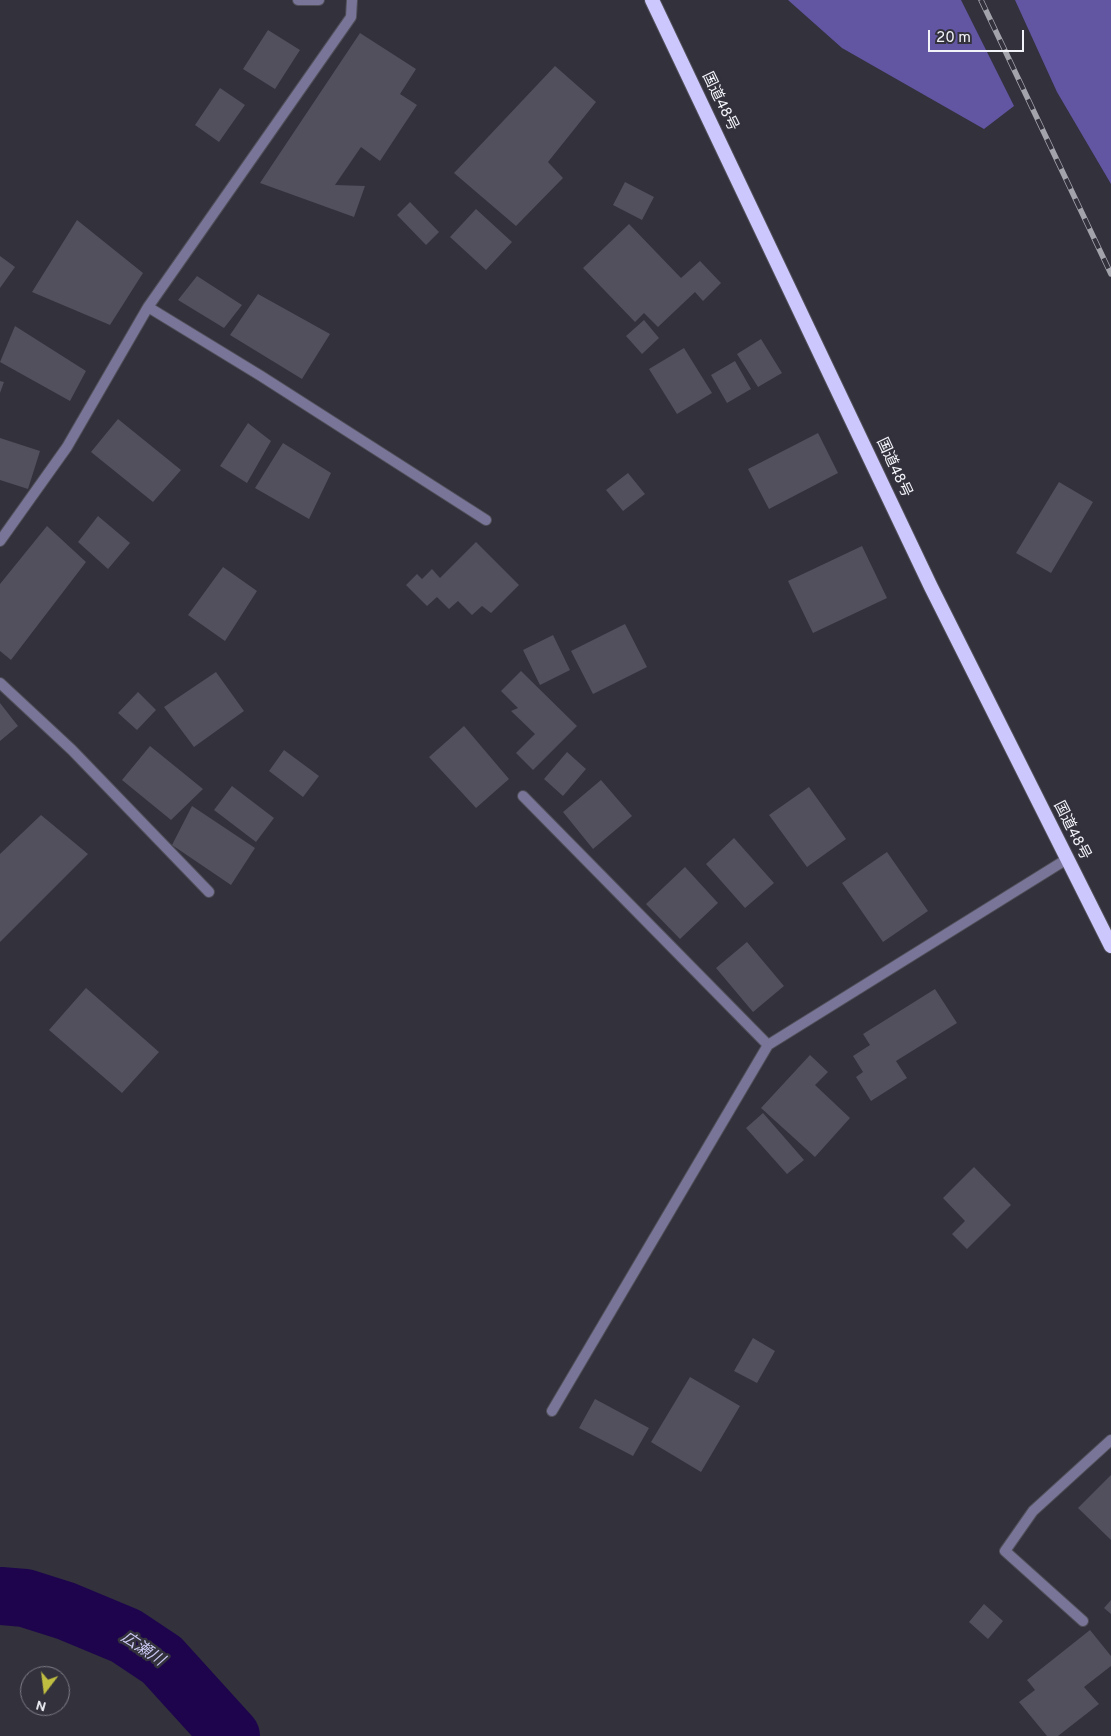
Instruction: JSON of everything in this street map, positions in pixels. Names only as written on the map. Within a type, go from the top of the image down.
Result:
[{"type":"highway","name":"国道48号","points":[[652,0],[932,587],[1111,946]]},
{"type":"street","points":[[298,0],[319,0]]},
{"type":"street","points":[[0,541],[67,447],[148,307],[351,17],[352,0]]},
{"type":"street","points":[[148,307],[269,381],[486,520]]},
{"type":"street","points":[[0,683],[72,750],[208,892]]},
{"type":"street","points":[[523,796],[768,1045]]},
{"type":"street","points":[[552,1411],[768,1045],[1067,858]]},
{"type":"street","points":[[1083,1621],[1005,1550],[1033,1511],[1111,1440]]},
{"type":"shaded area","points":[[788,0],[961,0],[1014,106],[984,129],[842,48]]},
{"type":"shaded area","points":[[1015,0],[1111,0],[1111,184],[1057,92]]},
{"type":"building","points":[[268,30],[300,50],[275,89],[243,69]]},
{"type":"building","points":[[360,33],[416,69],[400,94],[417,105],[380,161],[361,147],[335,185],[365,186],[354,217],[260,183]]},
{"type":"building","points":[[555,66],[596,102],[548,162],[563,178],[516,226],[454,173]]},
{"type":"building","points":[[220,88],[245,105],[219,142],[195,125]]},
{"type":"building","points":[[625,182],[654,197],[642,220],[613,205]]},
{"type":"building","points":[[410,202],[439,232],[426,245],[397,215]]},
{"type":"building","points":[[476,209],[512,242],[486,270],[450,237]]},
{"type":"building","points":[[77,220],[143,273],[110,325],[32,292]]},
{"type":"building","points":[[629,224],[681,278],[700,261],[721,283],[703,301],[695,292],[658,327],[644,313],[635,322],[583,268]]},
{"type":"building","points":[[0,256],[15,267],[0,288]]},
{"type":"building","points":[[197,276],[242,305],[224,328],[178,300]]},
{"type":"building","points":[[258,294],[330,334],[302,379],[230,335]]},
{"type":"building","points":[[644,320],[659,338],[642,354],[626,336]]},
{"type":"building","points":[[15,326],[86,371],[70,401],[0,362]]},
{"type":"building","points":[[761,339],[782,373],[758,387],[737,354]]},
{"type":"building","points":[[684,348],[712,393],[677,414],[649,369]]},
{"type":"building","points":[[735,361],[751,389],[727,403],[711,375]]},
{"type":"building","points":[[0,381],[4,382],[0,393]]},
{"type":"building","points":[[118,419],[181,470],[153,502],[91,452]]},
{"type":"building","points":[[248,423],[271,441],[247,483],[220,466]]},
{"type":"building","points":[[818,433],[838,473],[769,509],[748,469]]},
{"type":"building","points":[[0,438],[40,451],[28,489],[0,480]]},
{"type":"building","points":[[283,443],[331,473],[309,519],[255,488]]},
{"type":"building","points":[[628,473],[645,494],[623,511],[606,490]]},
{"type":"building","points":[[1059,482],[1093,502],[1051,573],[1016,553]]},
{"type":"building","points":[[98,516],[130,543],[108,569],[78,542]]},
{"type":"building","points":[[47,526],[86,562],[11,660],[0,651],[0,584]]},
{"type":"building","points":[[476,542],[519,585],[491,613],[482,606],[472,615],[458,601],[449,609],[437,597],[427,606],[406,585],[417,574],[422,579],[432,569],[440,578]]},
{"type":"building","points":[[862,546],[887,598],[813,633],[788,581]]},
{"type":"building","points":[[223,567],[257,591],[225,641],[188,615]]},
{"type":"building","points":[[625,624],[647,667],[593,694],[571,651]]},
{"type":"building","points":[[553,635],[570,670],[540,685],[523,650]]},
{"type":"building","points":[[521,671],[577,726],[533,770],[516,753],[535,734],[511,711],[518,708],[501,691]]},
{"type":"building","points":[[216,672],[244,711],[194,747],[164,707]]},
{"type":"building","points":[[138,692],[156,710],[137,730],[118,713]]},
{"type":"building","points":[[0,703],[18,726],[0,741]]},
{"type":"building","points":[[464,726],[509,779],[476,808],[429,757]]},
{"type":"building","points":[[150,746],[203,789],[171,820],[122,780]]},
{"type":"building","points":[[284,750],[319,776],[303,797],[269,771]]},
{"type":"building","points":[[567,752],[586,769],[563,796],[544,779]]},
{"type":"building","points":[[601,780],[632,816],[593,849],[563,812]]},
{"type":"building","points":[[232,786],[274,818],[256,842],[214,810]]},
{"type":"building","points":[[809,787],[846,839],[807,867],[769,815]]},
{"type":"building","points":[[192,806],[255,848],[231,885],[172,845]]},
{"type":"building","points":[[41,815],[88,854],[0,942],[0,854]]},
{"type":"building","points":[[734,838],[774,883],[745,908],[706,864]]},
{"type":"building","points":[[887,852],[928,911],[883,942],[842,883]]},
{"type":"building","points":[[685,867],[718,903],[680,939],[646,904]]},
{"type":"building","points":[[747,942],[784,986],[753,1012],[716,968]]},
{"type":"building","points":[[86,988],[159,1052],[122,1093],[49,1030]]},
{"type":"building","points":[[935,989],[957,1023],[896,1061],[907,1078],[871,1101],[856,1077],[863,1072],[853,1056],[870,1045],[863,1034]]},
{"type":"building","points":[[810,1055],[828,1072],[815,1085],[850,1118],[815,1157],[761,1108]]},
{"type":"building","points":[[763,1113],[804,1160],[787,1174],[746,1128]]},
{"type":"building","points":[[974,1167],[1011,1205],[967,1249],[952,1234],[965,1221],[943,1198]]},
{"type":"building","points":[[753,1338],[775,1351],[757,1383],[734,1371]]},
{"type":"building","points":[[690,1377],[740,1406],[701,1472],[651,1442]]},
{"type":"building","points":[[595,1399],[649,1428],[633,1456],[579,1428]]},
{"type":"building","points":[[1111,1475],[1111,1540],[1078,1508]]},
{"type":"building","points":[[1111,1600],[1111,1614],[1104,1608]]},
{"type":"building","points":[[984,1604],[1003,1621],[988,1639],[969,1622]]},
{"type":"building","points":[[1090,1630],[1111,1656],[1111,1666],[1084,1687],[1099,1704],[1058,1736],[1047,1736],[1019,1702],[1035,1690],[1027,1680]]},
{"type":"waterway","name":"広瀬川","points":[[0,1596],[25,1598],[66,1611],[126,1636],[162,1660],[231,1736]]},
{"type":"railway","points":[[981,0],[1111,274]]}]
